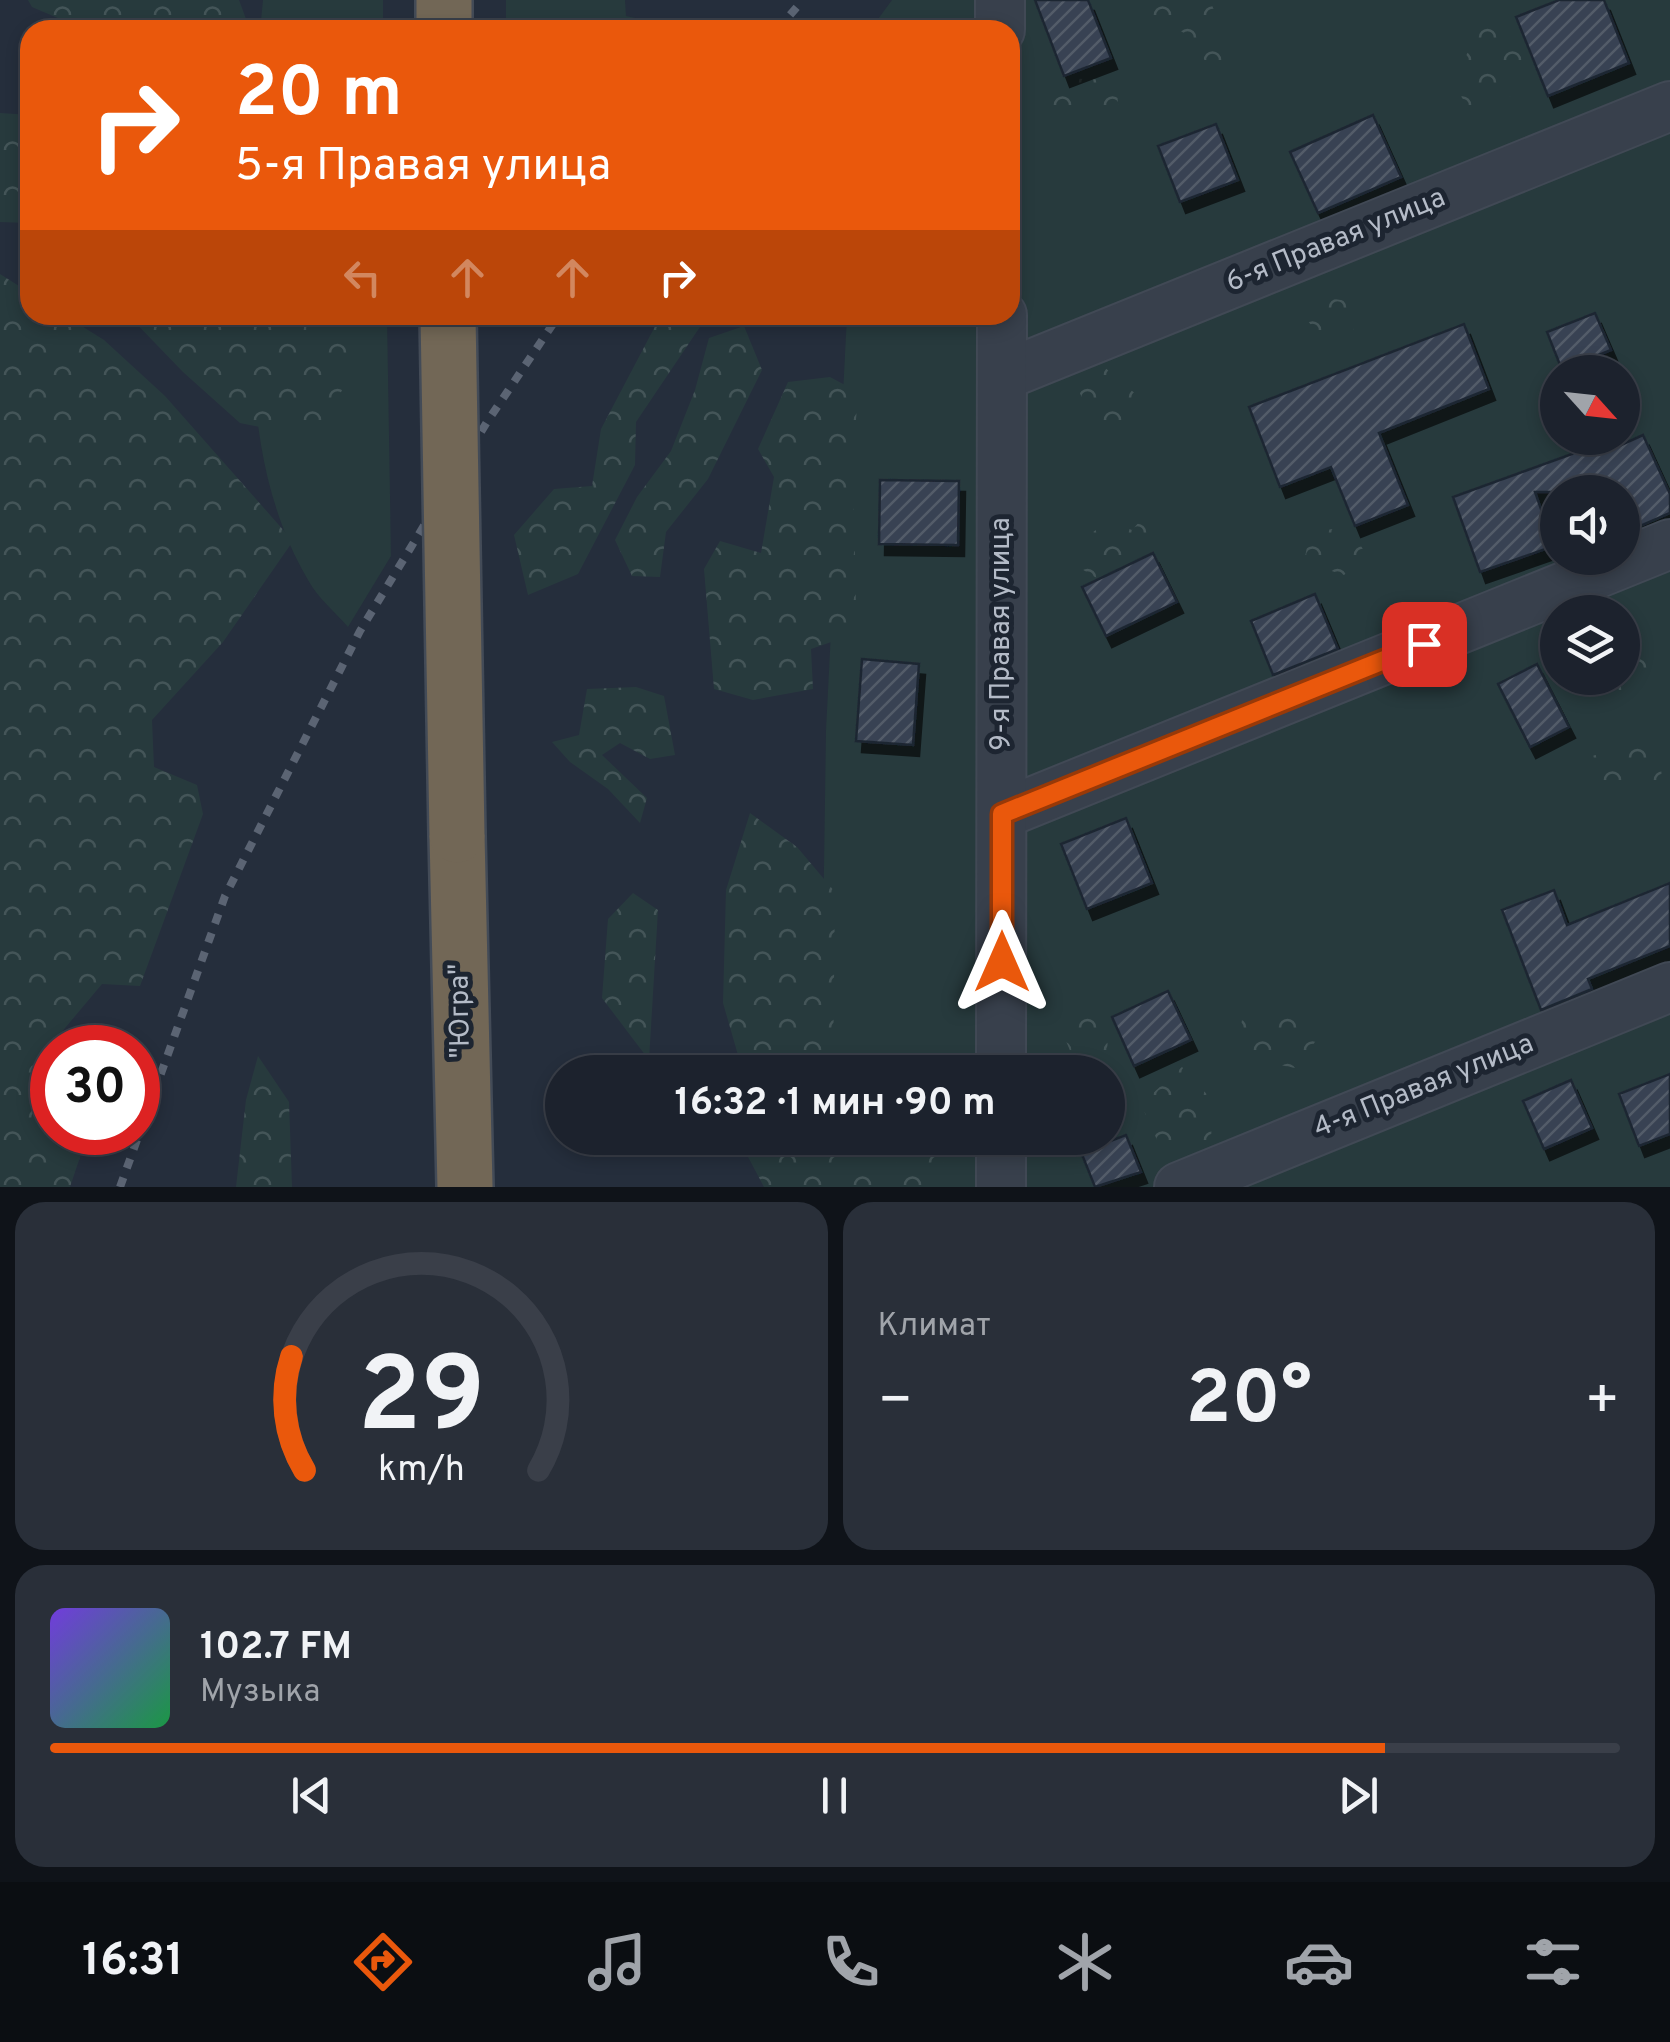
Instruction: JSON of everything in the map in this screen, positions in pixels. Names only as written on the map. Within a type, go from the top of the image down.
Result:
[{"type":"highway","name":"\"Югра\"","points":[[448,325],[465,1187]]},
{"type":"street","name":"6-я Правая улица","points":[[1002,376],[1670,106]]},
{"type":"street","name":"9-я Правая улица","points":[[1001,1055],[1002,325]]},
{"type":"street","points":[[1002,814],[1670,544]]},
{"type":"street","name":"4-я Правая улица","points":[[1179,1187],[1670,987]]},
{"type":"street","points":[[1001,1155],[1001,1187]]},
{"type":"green space","points":[[28,0],[239,0],[246,20],[63,20],[32,7]]},
{"type":"green space","points":[[263,0],[383,0],[383,20],[261,20]]},
{"type":"green space","points":[[506,0],[625,0],[626,16],[645,20],[506,20]]},
{"type":"green space","points":[[892,0],[1670,0],[1670,1187],[819,1187],[820,1155],[1125,1155],[1125,1055],[821,1055],[826,730],[846,325],[1020,325],[1020,20],[877,20]]},
{"type":"green space","points":[[1162,0],[1210,0],[1236,67],[1219,79],[1184,33],[1150,13]]},
{"type":"green space","points":[[1481,19],[1513,24],[1529,89],[1471,111],[1454,86]]},
{"type":"green space","points":[[1055,78],[1116,80],[1119,115],[1066,117],[1045,98]]},
{"type":"green space","points":[[0,113],[20,114],[20,223],[0,222]]},
{"type":"green space","points":[[0,274],[20,287],[20,325],[80,325],[104,340],[165,396],[293,541],[223,642],[152,720],[154,767],[197,785],[203,814],[140,986],[102,984],[68,1025],[30,1025],[30,1155],[81,1155],[70,1187],[0,1187]]},
{"type":"green space","points":[[1319,297],[1348,301],[1354,332],[1326,345],[1308,321]]},
{"type":"green space","points":[[138,325],[306,325],[307,333],[324,347],[361,332],[344,386],[328,419],[299,435],[240,423]]},
{"type":"green space","points":[[253,325],[387,325],[391,556],[348,627],[312,586],[279,518],[262,451],[254,383]]},
{"type":"green space","points":[[656,325],[701,325],[636,422],[635,465],[578,574],[528,595],[514,535],[554,489],[592,486],[601,429]]},
{"type":"green space","points":[[744,326],[762,370],[708,479],[666,532],[660,577],[632,576],[615,540],[637,497],[671,451],[695,390],[709,338]]},
{"type":"green space","points":[[1096,360],[1138,396],[1140,421],[1103,441],[1072,377]]},
{"type":"green space","points":[[830,377],[858,392],[853,462],[856,609],[840,639],[811,649],[813,689],[753,700],[714,689],[704,569],[720,541],[761,553],[774,477],[758,449],[788,382]]},
{"type":"green space","points":[[1151,509],[1158,530],[1135,568],[1100,580],[1075,565],[1088,535],[1109,522],[1132,530]]},
{"type":"green space","points":[[1333,529],[1358,541],[1367,556],[1344,575],[1304,562],[1310,532]]},
{"type":"green space","points":[[1640,642],[1658,665],[1640,679]]},
{"type":"green space","points":[[636,687],[664,696],[675,755],[650,759],[620,743],[602,755],[647,798],[640,823],[608,789],[570,762],[552,742],[579,735],[587,689]]},
{"type":"green space","points":[[1643,742],[1661,762],[1662,789],[1597,784],[1592,756]]},
{"type":"green space","points":[[750,813],[797,847],[835,892],[833,1055],[738,1055],[723,1003],[726,890]]},
{"type":"green space","points":[[633,893],[658,910],[649,1055],[645,1055],[602,998],[608,919]]},
{"type":"green space","points":[[1083,1008],[1108,1031],[1107,1055],[1072,1055],[1066,1041]]},
{"type":"green space","points":[[1291,1011],[1318,1038],[1295,1068],[1236,1056],[1243,1014]]},
{"type":"green space","points":[[258,1056],[289,1102],[292,1187],[236,1187],[246,1100]]},
{"type":"green space","points":[[1182,1067],[1213,1101],[1211,1139],[1161,1149],[1141,1104]]},
{"type":"green space","points":[[747,1155],[834,1155],[838,1164],[893,1166],[905,1155],[937,1155],[952,1173],[940,1187],[764,1187]]},
{"type":"building","points":[[1035,0],[1088,0],[1111,58],[1064,76]]},
{"type":"building","points":[[1559,0],[1604,0],[1629,63],[1548,96],[1516,17]]},
{"type":"building","points":[[1373,115],[1401,177],[1318,213],[1290,152]]},
{"type":"building","points":[[1216,124],[1238,180],[1180,202],[1158,146]]},
{"type":"building","points":[[1595,313],[1611,350],[1599,355],[1556,355],[1547,332]]},
{"type":"building","points":[[1464,324],[1489,389],[1379,433],[1408,505],[1355,526],[1331,467],[1280,487],[1249,407]]},
{"type":"building","points":[[1643,435],[1670,494],[1670,513],[1640,526],[1640,475],[1540,475],[1540,492],[1535,492],[1540,506],[1540,551],[1480,572],[1453,497],[1569,455],[1640,455]]},
{"type":"building","points":[[880,480],[959,481],[958,545],[879,544]]},
{"type":"building","points":[[1153,553],[1177,602],[1106,636],[1082,587]]},
{"type":"building","points":[[1315,594],[1338,649],[1273,675],[1251,621]]},
{"type":"building","points":[[862,659],[919,664],[913,745],[856,741]]},
{"type":"building","points":[[1537,664],[1540,695],[1553,695],[1569,727],[1530,747],[1498,684]]},
{"type":"building","points":[[1126,818],[1152,883],[1087,909],[1061,844]]},
{"type":"building","points":[[1670,883],[1670,946],[1588,979],[1592,989],[1541,1010],[1502,910],[1554,890],[1567,925]]},
{"type":"building","points":[[1168,991],[1191,1040],[1134,1066],[1112,1017]]},
{"type":"building","points":[[1670,1074],[1670,1134],[1639,1146],[1619,1094]]},
{"type":"building","points":[[1571,1080],[1592,1128],[1544,1149],[1523,1101]]},
{"type":"building","points":[[1125,1135],[1141,1172],[1095,1187],[1082,1155],[1125,1155]]},
{"type":"railway","points":[[786,20],[803,0]]},
{"type":"railway","points":[[120,1187],[225,896],[360,631],[487,422],[552,325]]},
{"type":"route","points":[[1002,962],[1002,814],[1424,644]]}]
